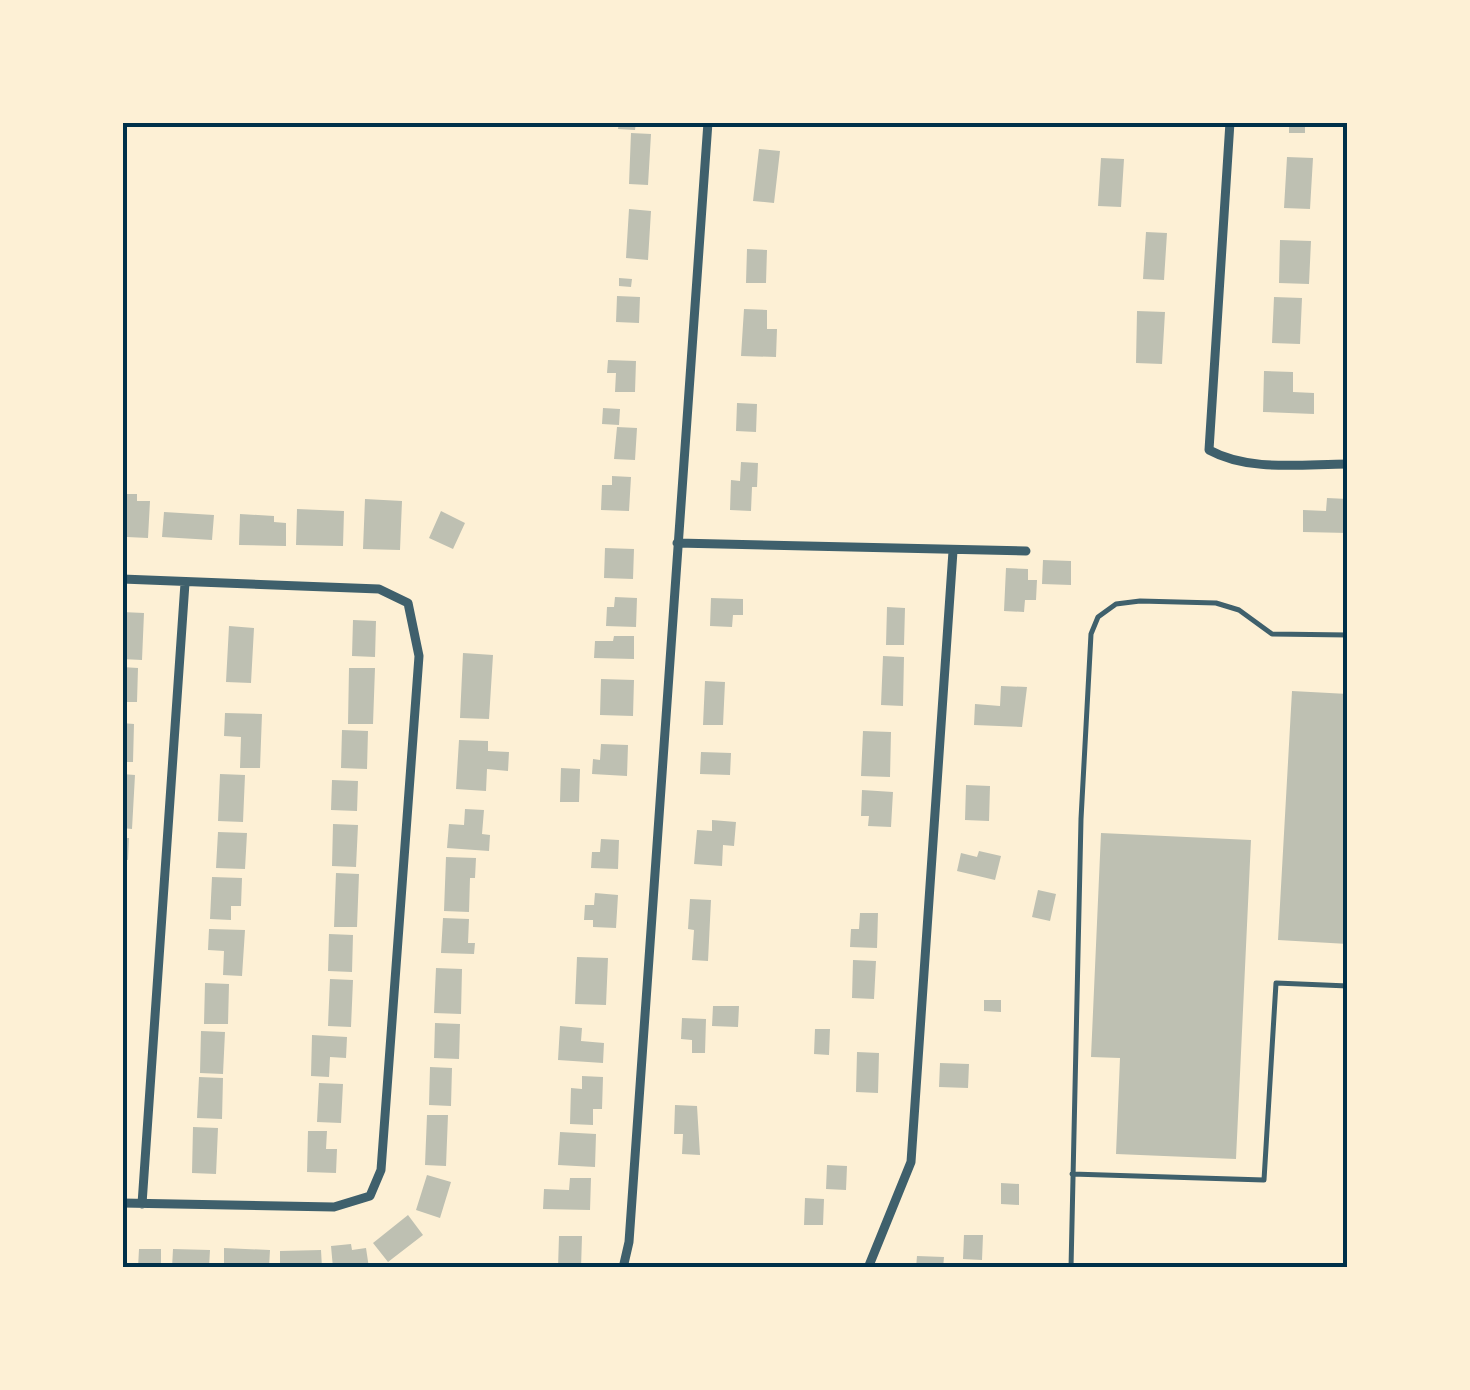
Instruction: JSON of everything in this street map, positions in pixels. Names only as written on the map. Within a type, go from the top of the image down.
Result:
[{"type":"street","points":[[622,1268],[630,1242],[708,122]]},
{"type":"street","points":[[1230,122],[1209,450],[1226,459],[1248,463],[1348,464]]},
{"type":"street","points":[[677,543],[1026,551]]},
{"type":"street","points":[[868,1268],[911,1162],[953,551]]},
{"type":"street","points":[[122,578],[380,589],[408,603],[420,656],[381,1170],[370,1196],[334,1206],[122,1204]]},
{"type":"street","points":[[142,1204],[185,583]]},
{"type":"lane","points":[[1071,1268],[1080,819],[1091,634],[1098,616],[1116,604],[1140,601],[1216,603],[1239,610],[1272,634],[1348,635]]},
{"type":"lane","points":[[1072,1174],[1264,1180],[1276,983],[1348,986]]},
{"type":"building","points":[[619,122],[636,122],[635,130],[618,129]]},
{"type":"building","points":[[1289,122],[1305,122],[1305,133],[1289,133]]},
{"type":"building","points":[[631,133],[651,134],[648,185],[629,184]]},
{"type":"building","points":[[759,149],[780,151],[774,203],[753,201]]},
{"type":"building","points":[[1287,157],[1313,158],[1310,209],[1284,208]]},
{"type":"building","points":[[1101,158],[1124,159],[1121,207],[1098,206]]},
{"type":"building","points":[[629,209],[651,211],[648,260],[626,258]]},
{"type":"building","points":[[1146,232],[1167,233],[1164,280],[1143,279]]},
{"type":"building","points":[[1280,240],[1311,241],[1309,284],[1279,283]]},
{"type":"building","points":[[747,249],[767,250],[766,283],[746,283]]},
{"type":"building","points":[[619,278],[632,279],[631,287],[619,286]]},
{"type":"building","points":[[617,296],[640,297],[639,323],[616,322]]},
{"type":"building","points":[[1274,297],[1302,298],[1300,344],[1272,343]]},
{"type":"building","points":[[744,309],[767,310],[767,329],[777,329],[776,357],[741,356]]},
{"type":"building","points":[[1137,311],[1165,312],[1162,364],[1136,363]]},
{"type":"building","points":[[608,360],[636,361],[635,392],[615,392],[616,373],[607,373]]},
{"type":"building","points":[[1264,371],[1293,372],[1293,392],[1314,393],[1314,414],[1263,412]]},
{"type":"building","points":[[737,403],[757,404],[756,432],[736,431]]},
{"type":"building","points":[[603,408],[620,409],[619,425],[602,424]]},
{"type":"building","points":[[617,427],[637,428],[635,460],[614,459]]},
{"type":"building","points":[[741,462],[758,463],[751,511],[730,510],[731,480],[740,481]]},
{"type":"building","points":[[612,476],[631,477],[629,511],[601,510],[602,485],[612,485]]},
{"type":"building","points":[[122,494],[137,494],[137,501],[150,501],[148,538],[127,537],[127,531],[122,531]]},
{"type":"building","points":[[1327,498],[1348,499],[1348,533],[1303,532],[1303,510],[1326,511]]},
{"type":"building","points":[[365,499],[402,501],[400,550],[363,549]]},
{"type":"building","points":[[297,509],[344,511],[343,546],[296,545]]},
{"type":"building","points":[[441,511],[465,523],[453,549],[429,538]]},
{"type":"building","points":[[164,512],[214,515],[212,540],[162,537]]},
{"type":"building","points":[[240,514],[274,516],[274,522],[286,523],[286,546],[239,545]]},
{"type":"building","points":[[605,548],[634,549],[633,579],[604,578]]},
{"type":"building","points":[[1043,560],[1071,561],[1071,585],[1042,584]]},
{"type":"building","points":[[1006,568],[1028,569],[1028,580],[1037,580],[1036,600],[1025,600],[1024,612],[1004,611]]},
{"type":"building","points":[[615,597],[637,598],[636,627],[606,626],[607,607],[614,607]]},
{"type":"building","points":[[711,598],[743,599],[743,615],[733,615],[732,627],[710,626]]},
{"type":"building","points":[[887,607],[905,608],[904,645],[886,645]]},
{"type":"building","points":[[122,612],[144,613],[142,660],[122,659]]},
{"type":"building","points":[[353,620],[376,621],[375,657],[352,656]]},
{"type":"building","points":[[229,626],[254,628],[251,683],[226,682]]},
{"type":"building","points":[[614,636],[634,636],[634,659],[594,658],[595,641],[613,641]]},
{"type":"building","points":[[463,653],[493,655],[489,719],[460,718]]},
{"type":"building","points":[[883,656],[904,657],[903,706],[881,705]]},
{"type":"building","points":[[122,667],[138,668],[137,702],[122,702]]},
{"type":"building","points":[[349,668],[375,668],[373,724],[348,724]]},
{"type":"building","points":[[601,679],[634,680],[633,716],[600,715]]},
{"type":"building","points":[[705,681],[725,682],[723,725],[703,725]]},
{"type":"building","points":[[1001,686],[1027,687],[1022,727],[974,725],[975,704],[1000,706]]},
{"type":"building","points":[[1292,691],[1348,694],[1348,944],[1278,940]]},
{"type":"building","points":[[225,713],[262,714],[260,768],[240,768],[241,737],[224,736]]},
{"type":"building","points":[[122,723],[134,724],[133,762],[122,762]]},
{"type":"building","points":[[342,730],[368,731],[367,769],[341,768]]},
{"type":"building","points":[[863,731],[891,732],[890,777],[861,776]]},
{"type":"building","points":[[459,740],[488,741],[488,751],[509,752],[508,771],[487,769],[486,791],[456,789]]},
{"type":"building","points":[[601,744],[628,745],[627,776],[592,774],[593,759],[600,760]]},
{"type":"building","points":[[701,752],[731,753],[730,775],[700,774]]},
{"type":"building","points":[[561,768],[580,769],[579,802],[560,802]]},
{"type":"building","points":[[122,774],[135,775],[132,829],[122,828]]},
{"type":"building","points":[[220,774],[245,775],[243,822],[218,821]]},
{"type":"building","points":[[332,780],[358,781],[357,811],[331,810]]},
{"type":"building","points":[[966,785],[990,786],[989,821],[965,820]]},
{"type":"building","points":[[862,790],[893,792],[891,827],[868,826],[869,816],[861,816]]},
{"type":"building","points":[[465,809],[484,810],[482,834],[490,835],[489,851],[447,848],[449,824],[464,825]]},
{"type":"building","points":[[712,820],[736,822],[734,846],[723,845],[722,866],[694,864],[697,830],[712,831]]},
{"type":"building","points":[[333,824],[358,825],[356,867],[332,866]]},
{"type":"building","points":[[218,832],[247,833],[245,869],[216,868]]},
{"type":"building","points":[[1101,833],[1251,840],[1236,1159],[1116,1154],[1120,1058],[1091,1057]]},
{"type":"building","points":[[122,838],[129,838],[128,860],[122,859]]},
{"type":"building","points":[[601,839],[619,840],[618,869],[591,868],[592,852],[600,852]]},
{"type":"building","points":[[979,851],[1001,856],[995,880],[957,871],[961,853],[977,857]]},
{"type":"building","points":[[446,857],[476,858],[475,878],[470,878],[469,912],[444,911]]},
{"type":"building","points":[[336,873],[359,874],[357,927],[334,927]]},
{"type":"building","points":[[212,877],[242,878],[241,906],[231,906],[231,920],[210,919]]},
{"type":"building","points":[[1038,890],[1056,894],[1050,921],[1032,917]]},
{"type":"building","points":[[595,893],[618,895],[616,928],[593,927],[593,920],[584,920],[585,905],[594,905]]},
{"type":"building","points":[[690,899],[711,900],[708,961],[692,960]]},
{"type":"building","points":[[860,913],[878,913],[877,948],[850,947],[851,929],[859,929]]},
{"type":"building","points":[[443,918],[469,919],[468,943],[475,943],[474,954],[441,953]]},
{"type":"building","points":[[209,929],[245,930],[242,976],[223,975],[224,951],[208,950]]},
{"type":"building","points":[[329,934],[353,935],[352,972],[328,971]]},
{"type":"building","points":[[577,957],[608,958],[606,1005],[575,1004]]},
{"type":"building","points":[[853,960],[876,961],[874,999],[852,998]]},
{"type":"building","points":[[436,968],[462,969],[461,1014],[434,1013]]},
{"type":"building","points":[[330,979],[353,980],[351,1027],[328,1026]]},
{"type":"building","points":[[205,983],[229,984],[228,1024],[204,1024]]},
{"type":"building","points":[[984,1000],[1001,1000],[1001,1012],[984,1011]]},
{"type":"building","points":[[713,1006],[739,1006],[738,1027],[712,1026]]},
{"type":"building","points":[[682,1018],[706,1019],[705,1053],[692,1053],[692,1040],[681,1039]]},
{"type":"building","points":[[435,1023],[460,1024],[459,1059],[434,1058]]},
{"type":"building","points":[[560,1026],[582,1028],[581,1041],[604,1043],[603,1063],[558,1060]]},
{"type":"building","points":[[815,1029],[830,1029],[829,1055],[814,1054]]},
{"type":"building","points":[[201,1031],[225,1032],[223,1074],[200,1073]]},
{"type":"building","points":[[312,1035],[347,1037],[346,1058],[330,1057],[329,1077],[311,1076]]},
{"type":"building","points":[[857,1052],[879,1053],[878,1093],[856,1092]]},
{"type":"building","points":[[940,1063],[969,1064],[968,1088],[939,1087]]},
{"type":"building","points":[[430,1067],[452,1068],[451,1106],[429,1105]]},
{"type":"building","points":[[582,1076],[603,1077],[602,1109],[593,1109],[593,1125],[570,1124],[571,1088],[582,1089]]},
{"type":"building","points":[[199,1077],[223,1078],[222,1119],[197,1118]]},
{"type":"building","points":[[319,1083],[343,1084],[341,1123],[317,1122]]},
{"type":"building","points":[[675,1105],[697,1106],[700,1155],[682,1154],[683,1134],[674,1134]]},
{"type":"building","points":[[427,1115],[448,1115],[446,1166],[425,1165]]},
{"type":"building","points":[[193,1127],[218,1128],[216,1174],[192,1173]]},
{"type":"building","points":[[308,1131],[327,1131],[326,1149],[337,1149],[336,1173],[307,1172]]},
{"type":"building","points":[[560,1132],[596,1134],[595,1167],[558,1165]]},
{"type":"building","points":[[827,1165],[847,1166],[846,1190],[826,1189]]},
{"type":"building","points":[[427,1175],[451,1182],[440,1218],[416,1210]]},
{"type":"building","points":[[570,1178],[591,1178],[590,1210],[543,1209],[544,1189],[569,1190]]},
{"type":"building","points":[[1001,1183],[1019,1184],[1019,1205],[1001,1204]]},
{"type":"building","points":[[805,1198],[824,1199],[823,1225],[804,1225]]},
{"type":"building","points":[[408,1215],[423,1235],[388,1262],[373,1243]]},
{"type":"building","points":[[964,1235],[983,1235],[982,1260],[963,1259]]},
{"type":"building","points":[[559,1236],[582,1236],[581,1268],[558,1268]]},
{"type":"building","points":[[351,1244],[352,1250],[366,1248],[369,1268],[333,1268],[331,1246]]},
{"type":"building","points":[[224,1248],[270,1250],[269,1268],[224,1268]]},
{"type":"building","points":[[139,1249],[161,1249],[161,1268],[138,1268]]},
{"type":"building","points":[[173,1249],[210,1250],[209,1268],[172,1268]]},
{"type":"building","points":[[321,1250],[322,1268],[280,1268],[280,1251]]},
{"type":"building","points":[[917,1256],[944,1257],[943,1268],[916,1268]]}]
